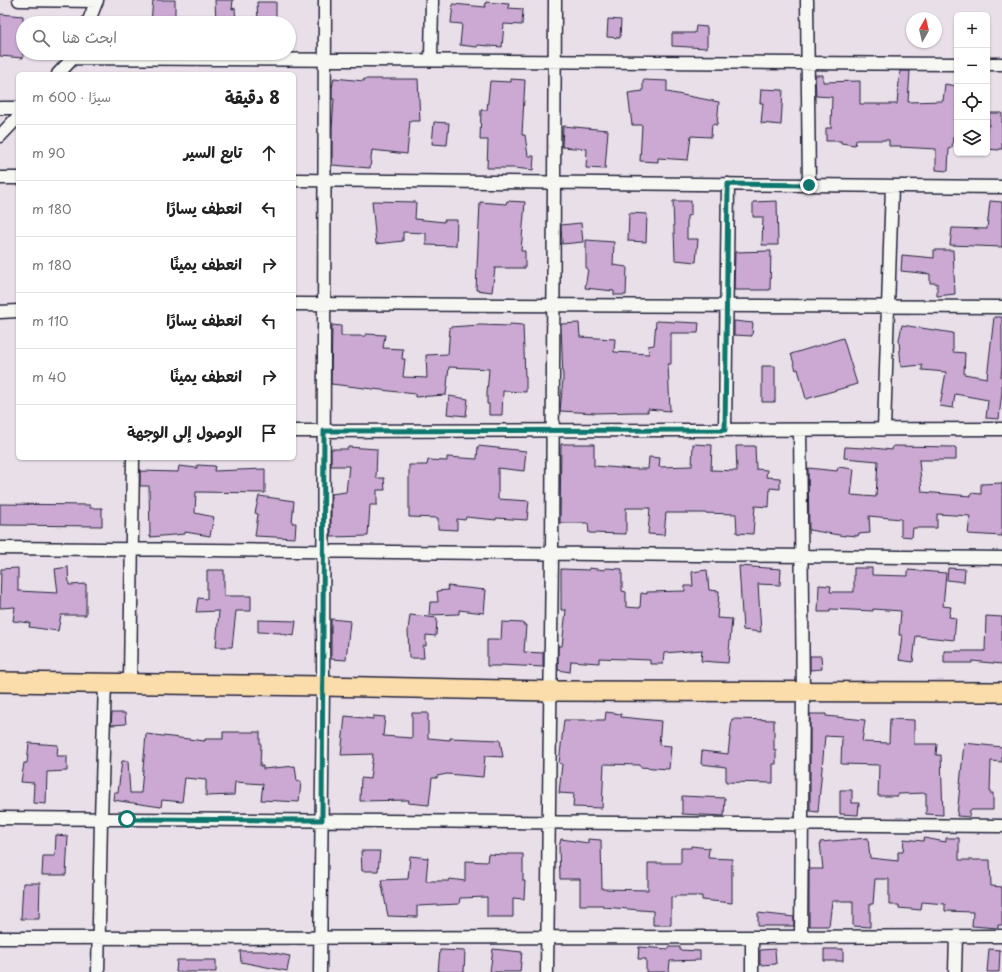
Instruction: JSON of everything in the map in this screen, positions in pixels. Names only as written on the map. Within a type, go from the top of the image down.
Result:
[{"type":"main road","points":[[0,682],[130,682],[549,691],[1002,692]]},
{"type":"street","points":[[19,0],[97,0],[91,16]]},
{"type":"street","points":[[320,972],[324,551],[325,0]]},
{"type":"street","points":[[431,60],[432,0]]},
{"type":"street","points":[[547,972],[549,691],[552,553],[555,0]]},
{"type":"street","points":[[807,0],[809,185]]},
{"type":"street","points":[[296,59],[954,64]]},
{"type":"street","points":[[60,72],[70,60]]},
{"type":"street","points":[[990,64],[1002,64]]},
{"type":"street","points":[[0,108],[16,108]]},
{"type":"street","points":[[0,136],[16,119]]},
{"type":"street","points":[[0,178],[16,178]]},
{"type":"street","points":[[296,180],[1002,187]]},
{"type":"street","points":[[725,430],[728,184]]},
{"type":"street","points":[[884,429],[892,186]]},
{"type":"street","points":[[296,304],[1002,307]]},
{"type":"street","points":[[0,312],[16,311]]},
{"type":"street","points":[[296,431],[1002,429]]},
{"type":"street","points":[[800,430],[802,692],[800,936]]},
{"type":"street","points":[[130,682],[133,460]]},
{"type":"street","points":[[0,548],[1002,558]]},
{"type":"street","points":[[98,972],[100,819],[105,682]]},
{"type":"street","points":[[0,818],[1002,826]]},
{"type":"street","points":[[0,938],[752,938],[800,936],[1002,936]]},
{"type":"street","points":[[955,972],[956,936]]},
{"type":"street","points":[[752,938],[752,972]]},
{"type":"building","points":[[153,0],[175,0],[175,16],[152,16]]},
{"type":"building","points":[[215,0],[233,0],[232,9],[235,8],[236,16],[216,16]]},
{"type":"building","points":[[257,2],[276,2],[276,16],[258,16]]},
{"type":"building","points":[[486,2],[509,4],[508,8],[523,9],[522,25],[504,24],[502,47],[460,45],[462,24],[451,23],[453,4],[485,7]]},
{"type":"building","points":[[0,14],[23,16],[16,16],[16,57],[0,56]]},
{"type":"building","points":[[608,19],[621,20],[620,38],[607,37]]},
{"type":"building","points":[[696,26],[707,27],[707,48],[672,46],[672,33],[695,33]]},
{"type":"building","points":[[900,71],[910,71],[908,102],[943,101],[945,84],[954,86],[954,137],[952,148],[949,148],[948,171],[936,170],[936,149],[889,146],[889,140],[856,140],[855,145],[841,143],[841,141],[826,141],[826,128],[831,128],[832,97],[816,96],[815,75],[823,75],[823,82],[860,81],[860,104],[897,104]]},
{"type":"building","points":[[334,78],[364,81],[364,79],[418,79],[420,121],[410,121],[407,154],[372,150],[370,168],[332,165],[334,99],[332,99],[332,88]]},
{"type":"building","points":[[511,79],[525,80],[522,135],[525,135],[528,156],[534,156],[533,170],[487,168],[488,140],[480,140],[481,110],[487,110],[490,81],[511,82]]},
{"type":"building","points":[[643,80],[667,81],[667,92],[719,102],[717,125],[712,124],[711,137],[691,136],[688,160],[658,158],[658,162],[640,161],[642,125],[632,125],[628,93],[643,91]]},
{"type":"building","points":[[761,89],[783,90],[781,125],[761,123],[763,103],[760,103]]},
{"type":"building","points":[[990,113],[1002,113],[1002,149],[990,149]]},
{"type":"building","points":[[434,122],[449,123],[447,145],[432,144]]},
{"type":"building","points":[[563,126],[608,130],[605,169],[586,168],[587,149],[562,147]]},
{"type":"building","points":[[372,201],[416,202],[415,219],[444,222],[444,220],[457,220],[456,246],[426,245],[426,233],[403,232],[403,241],[376,244]]},
{"type":"building","points":[[507,201],[525,202],[521,251],[525,251],[525,268],[495,268],[492,292],[476,290],[480,202],[506,204]]},
{"type":"building","points":[[673,201],[691,201],[691,215],[687,216],[687,239],[698,239],[696,262],[675,260]]},
{"type":"building","points":[[777,201],[778,245],[762,245],[763,217],[753,217],[753,202]]},
{"type":"building","points":[[990,201],[1002,202],[1002,247],[950,245],[952,228],[987,229]]},
{"type":"building","points":[[629,213],[647,214],[646,242],[628,241]]},
{"type":"building","points":[[581,223],[583,242],[562,244],[561,225]]},
{"type":"building","points":[[586,240],[614,242],[613,265],[627,267],[626,295],[614,295],[614,291],[585,288],[588,269],[586,269]]},
{"type":"building","points":[[934,250],[953,250],[955,294],[937,296],[937,283],[930,283],[930,274],[901,271],[902,255],[934,258]]},
{"type":"building","points":[[771,251],[770,290],[734,290],[735,252]]},
{"type":"building","points":[[994,317],[1002,317],[1002,391],[999,419],[986,418],[988,400],[955,394],[953,408],[940,406],[946,372],[922,370],[922,365],[901,367],[899,340],[902,325],[953,333],[953,352],[965,353],[964,374],[987,378]]},
{"type":"building","points":[[656,321],[699,323],[698,333],[671,333],[671,364],[668,364],[670,411],[648,409],[648,412],[596,413],[560,411],[563,379],[561,324],[579,323],[580,337],[615,339],[614,352],[649,354],[648,346],[654,345]]},
{"type":"building","points":[[734,321],[753,323],[752,336],[734,335]]},
{"type":"building","points":[[510,324],[523,325],[526,392],[503,391],[502,415],[489,415],[487,393],[489,369],[449,367],[446,395],[415,397],[415,394],[331,384],[332,325],[341,326],[341,336],[366,336],[366,334],[385,335],[383,348],[403,349],[402,359],[405,359],[403,377],[427,378],[426,355],[448,354],[450,327],[480,325],[510,326]]},
{"type":"building","points":[[843,338],[857,384],[806,399],[798,369],[796,370],[791,354]]},
{"type":"building","points":[[762,366],[775,366],[775,402],[762,402]]},
{"type":"building","points":[[449,396],[468,399],[466,416],[447,414]]},
{"type":"building","points":[[561,444],[594,444],[594,466],[633,469],[648,469],[649,457],[660,458],[659,467],[692,466],[693,444],[712,445],[711,470],[737,471],[736,446],[755,446],[756,469],[767,470],[766,477],[780,478],[780,489],[770,488],[769,507],[755,506],[753,534],[737,533],[736,514],[666,513],[664,535],[648,534],[650,508],[626,508],[626,534],[589,533],[588,523],[560,523]]},
{"type":"building","points":[[478,446],[526,451],[524,471],[498,468],[498,499],[529,501],[527,520],[496,518],[496,520],[466,517],[465,520],[457,519],[457,530],[438,529],[438,518],[409,517],[409,465],[427,465],[428,460],[447,461],[447,457],[477,459]]},
{"type":"building","points":[[893,446],[956,448],[956,460],[919,460],[922,492],[971,496],[971,493],[981,494],[981,484],[1002,483],[1002,536],[968,534],[970,516],[937,514],[937,528],[913,528],[912,537],[901,536],[901,519],[869,516],[870,533],[858,534],[858,536],[845,536],[809,530],[808,468],[837,471],[838,467],[854,469],[851,495],[876,497],[878,461],[844,458],[845,447],[864,447],[892,450]]},
{"type":"building","points":[[348,447],[377,449],[376,478],[384,478],[385,490],[377,490],[377,505],[370,505],[368,536],[331,537],[331,494],[346,492],[349,466],[331,466],[331,449],[348,449]]},
{"type":"building","points":[[197,465],[215,466],[214,471],[265,469],[265,493],[196,492],[195,513],[214,517],[210,536],[185,532],[185,534],[150,537],[149,486],[140,486],[140,471],[178,472],[179,466],[197,468]]},
{"type":"building","points":[[259,496],[294,501],[292,523],[296,523],[295,538],[255,536],[258,514],[255,513]]},
{"type":"building","points":[[0,504],[90,505],[90,508],[102,508],[102,526],[0,525]]},
{"type":"building","points":[[739,566],[781,569],[780,585],[758,584],[761,632],[743,630]]},
{"type":"building","points":[[68,567],[69,585],[86,584],[86,615],[61,615],[58,631],[29,627],[30,623],[13,621],[15,607],[0,608],[1,569],[18,568],[18,591],[58,593],[55,569]]},
{"type":"building","points":[[589,568],[605,570],[605,568],[622,569],[622,591],[626,592],[626,607],[640,608],[641,593],[647,594],[647,592],[685,591],[685,586],[693,586],[692,572],[707,570],[709,590],[719,591],[717,618],[732,619],[728,663],[701,661],[702,650],[664,653],[663,664],[650,664],[650,660],[599,658],[599,663],[571,661],[570,672],[558,670],[558,646],[562,646],[566,610],[561,610],[561,569],[589,570]]},
{"type":"building","points":[[854,568],[872,568],[872,575],[908,576],[908,570],[946,573],[943,606],[951,607],[949,617],[956,618],[954,640],[916,636],[913,662],[899,660],[902,635],[899,635],[901,611],[873,609],[873,611],[830,609],[830,612],[818,612],[819,585],[831,586],[830,592],[854,592]]},
{"type":"building","points":[[948,568],[965,569],[964,582],[947,580]]},
{"type":"building","points":[[207,570],[224,570],[224,596],[251,596],[251,611],[236,611],[232,647],[216,647],[219,611],[196,612],[198,598],[207,599]]},
{"type":"building","points":[[447,586],[486,590],[484,613],[459,610],[459,614],[429,615],[430,602],[438,602],[437,591],[448,590]]},
{"type":"building","points":[[410,615],[437,618],[436,636],[426,635],[426,646],[423,646],[424,658],[409,658],[408,630]]},
{"type":"building","points":[[986,616],[1002,617],[1002,664],[972,661],[972,663],[944,663],[944,651],[985,651]]},
{"type":"building","points":[[331,619],[350,621],[346,660],[331,659]]},
{"type":"building","points":[[258,620],[296,621],[294,636],[281,633],[258,632]]},
{"type":"building","points":[[502,622],[523,623],[523,625],[526,625],[524,652],[543,653],[543,667],[501,665],[487,666],[487,640],[501,640]]},
{"type":"building","points":[[810,656],[821,656],[822,669],[810,670]]},
{"type":"building","points":[[606,712],[621,714],[621,717],[661,721],[659,745],[671,746],[669,769],[640,767],[640,765],[604,764],[602,808],[573,807],[574,794],[559,793],[562,764],[559,763],[564,720],[605,720]]},
{"type":"building","points":[[112,713],[125,713],[126,724],[111,725]]},
{"type":"building","points":[[412,713],[428,713],[428,738],[450,740],[450,738],[500,740],[503,757],[485,756],[483,777],[447,774],[437,776],[437,778],[432,778],[429,805],[408,803],[409,800],[360,801],[361,778],[370,779],[373,754],[341,755],[345,716],[373,719],[373,716],[385,717],[383,736],[412,738]]},
{"type":"building","points":[[810,714],[826,714],[826,716],[865,720],[862,742],[889,743],[890,719],[914,720],[914,744],[937,744],[936,755],[941,755],[943,815],[926,814],[926,793],[898,794],[898,796],[878,796],[879,765],[841,764],[842,737],[825,736],[818,812],[810,811]]},
{"type":"building","points":[[732,719],[774,720],[774,750],[776,750],[776,764],[773,764],[773,783],[726,782],[726,767],[701,764],[702,751],[728,754]]},
{"type":"building","points":[[223,732],[260,732],[260,766],[263,766],[263,769],[295,766],[297,781],[301,782],[299,802],[261,800],[263,784],[235,782],[234,795],[206,796],[206,780],[185,778],[182,802],[162,800],[161,807],[113,800],[114,792],[118,792],[122,761],[128,761],[130,793],[141,793],[146,734],[205,741],[205,739],[223,739]]},
{"type":"building","points":[[29,743],[58,745],[57,756],[67,756],[67,771],[47,772],[46,804],[33,803],[34,783],[21,782],[24,763],[27,763]]},
{"type":"building","points":[[964,743],[1002,747],[1002,762],[991,761],[990,793],[993,793],[993,810],[970,810],[969,817],[957,816]]},
{"type":"building","points":[[840,790],[852,790],[852,803],[859,803],[858,815],[840,814]]},
{"type":"building","points":[[682,796],[725,798],[724,816],[682,814]]},
{"type":"building","points":[[56,835],[68,836],[66,875],[42,875],[43,856],[55,856]]},
{"type":"building","points":[[868,838],[870,858],[898,861],[898,852],[903,852],[904,839],[923,841],[924,838],[946,842],[946,838],[959,838],[959,860],[990,860],[991,886],[1002,887],[1002,925],[998,925],[998,928],[972,926],[973,912],[945,911],[945,904],[922,902],[921,910],[899,908],[899,905],[889,905],[889,879],[875,879],[873,904],[870,904],[870,927],[853,926],[853,901],[832,901],[829,926],[809,926],[809,869],[823,869],[820,842]]},
{"type":"building","points":[[561,839],[588,843],[588,839],[601,840],[602,889],[648,890],[648,863],[681,863],[681,848],[691,848],[691,846],[709,848],[708,858],[732,859],[732,903],[702,900],[702,896],[671,897],[671,925],[653,925],[653,911],[603,907],[603,905],[580,905],[580,879],[560,879],[559,847]]},
{"type":"building","points":[[361,851],[380,851],[378,871],[362,871]]},
{"type":"building","points":[[488,854],[523,854],[523,881],[525,881],[524,899],[513,898],[513,917],[487,917],[487,897],[460,898],[459,904],[417,906],[417,917],[388,916],[381,880],[408,879],[410,856],[428,858],[426,881],[449,881],[450,879],[465,881],[465,861],[487,862]]},
{"type":"building","points":[[23,883],[40,883],[39,919],[21,919]]},
{"type":"building","points":[[758,913],[794,917],[794,926],[758,926]]},
{"type":"building","points":[[639,947],[669,949],[669,947],[680,947],[680,950],[700,951],[700,960],[670,961],[669,972],[646,972],[646,959],[638,959]]},
{"type":"building","points":[[493,949],[522,952],[520,972],[490,972]]},
{"type":"building","points":[[775,949],[776,964],[760,965],[760,950]]},
{"type":"building","points":[[824,949],[843,949],[843,961],[824,961]]},
{"type":"building","points":[[989,949],[1000,950],[999,972],[987,972]]},
{"type":"building","points":[[440,950],[465,951],[464,972],[438,972]]},
{"type":"building","points":[[240,951],[264,951],[290,956],[287,971],[241,962]]},
{"type":"building","points":[[177,960],[216,960],[216,972],[176,972]]},
{"type":"route","points":[[127,819],[322,820],[324,431],[725,430],[728,184],[809,185]]}]
